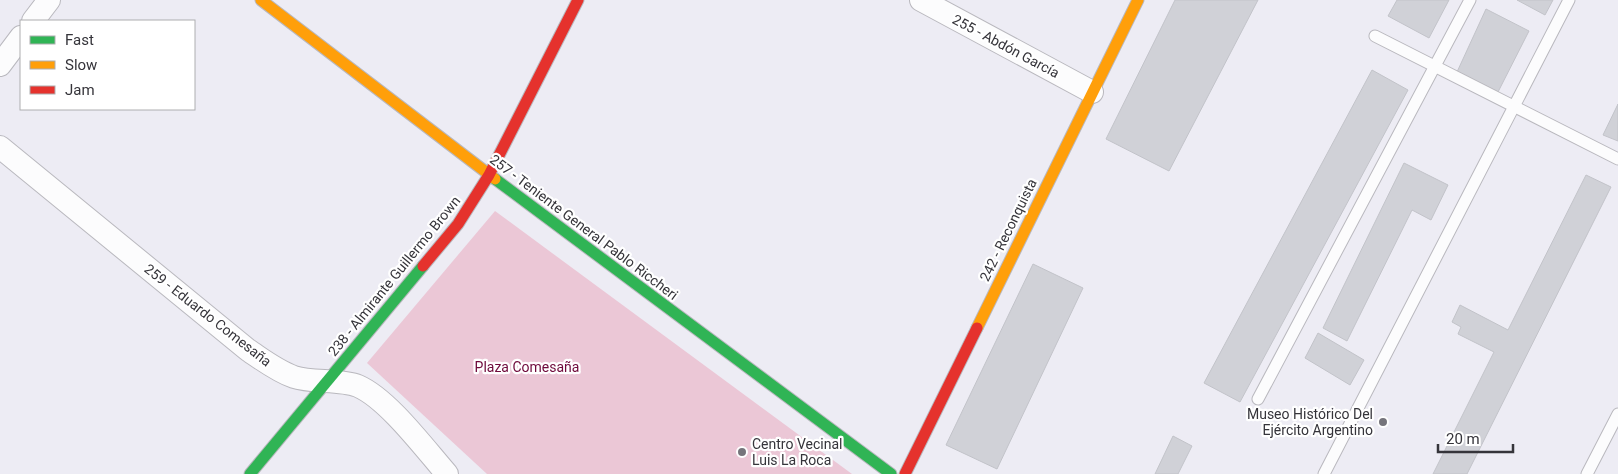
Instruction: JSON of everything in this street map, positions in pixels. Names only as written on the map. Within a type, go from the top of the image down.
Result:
[{"type":"street","points":[[34,20],[49,0]]},
{"type":"street","name":"257 - Teniente General Pablo Riccheri","points":[[261,0],[489,175],[891,474]]},
{"type":"street","name":"238 - Almirante Guillermo Brown","points":[[250,474],[458,224],[489,175],[578,0]]},
{"type":"street","name":"255 - Abdón García","points":[[920,0],[1092,92]]},
{"type":"street","name":"242 - Reconquista","points":[[904,474],[1138,0]]},
{"type":"street","points":[[0,65],[20,38]]},
{"type":"street","name":"259 - Eduardo Comesaña","points":[[0,147],[248,350],[272,366],[295,377],[358,386],[375,398],[395,415],[447,474]]},
{"type":"lane","points":[[1258,399],[1470,0]]},
{"type":"lane","points":[[1324,474],[1569,0]]},
{"type":"lane","points":[[1375,36],[1618,159]]},
{"type":"lane","points":[[1587,474],[1618,414]]},
{"type":"green space","name":"Plaza Comesaña","points":[[495,211],[852,474],[487,474],[367,363]]},
{"type":"building","points":[[1175,0],[1258,0],[1169,171],[1106,139]]},
{"type":"building","points":[[1397,0],[1449,0],[1429,38],[1388,16]]},
{"type":"building","points":[[1517,0],[1553,0],[1545,15]]},
{"type":"building","points":[[1486,9],[1529,31],[1498,92],[1457,72]]},
{"type":"building","points":[[1372,70],[1408,90],[1240,402],[1204,383]]},
{"type":"building","points":[[1618,104],[1618,141],[1603,135]]},
{"type":"building","points":[[1404,163],[1448,185],[1431,220],[1412,210],[1347,341],[1323,328]]},
{"type":"building","points":[[1586,175],[1611,187],[1467,474],[1433,474],[1494,352],[1458,334],[1461,327],[1452,322],[1460,305],[1508,330]]},
{"type":"building","points":[[1033,264],[1083,288],[997,469],[946,445]]},
{"type":"building","points":[[1318,333],[1364,360],[1350,385],[1305,358]]},
{"type":"building","points":[[1173,436],[1192,446],[1178,474],[1155,474]]},
{"type":"traffic: fast","points":[[495,179],[891,474]]},
{"type":"traffic: fast","points":[[250,474],[423,266]]},
{"type":"traffic: slow","points":[[261,0],[495,179]]},
{"type":"traffic: slow","points":[[977,328],[1138,0]]},
{"type":"traffic: jam","points":[[423,266],[458,224],[489,175],[578,0]]},
{"type":"traffic: jam","points":[[905,474],[977,328]]},
{"type":"place","name":"Museo Histórico Del Ejército Argentino","points":[[1383,422]]},
{"type":"place","name":"Centro Vecinal Luis La Roca","points":[[742,452]]}]
